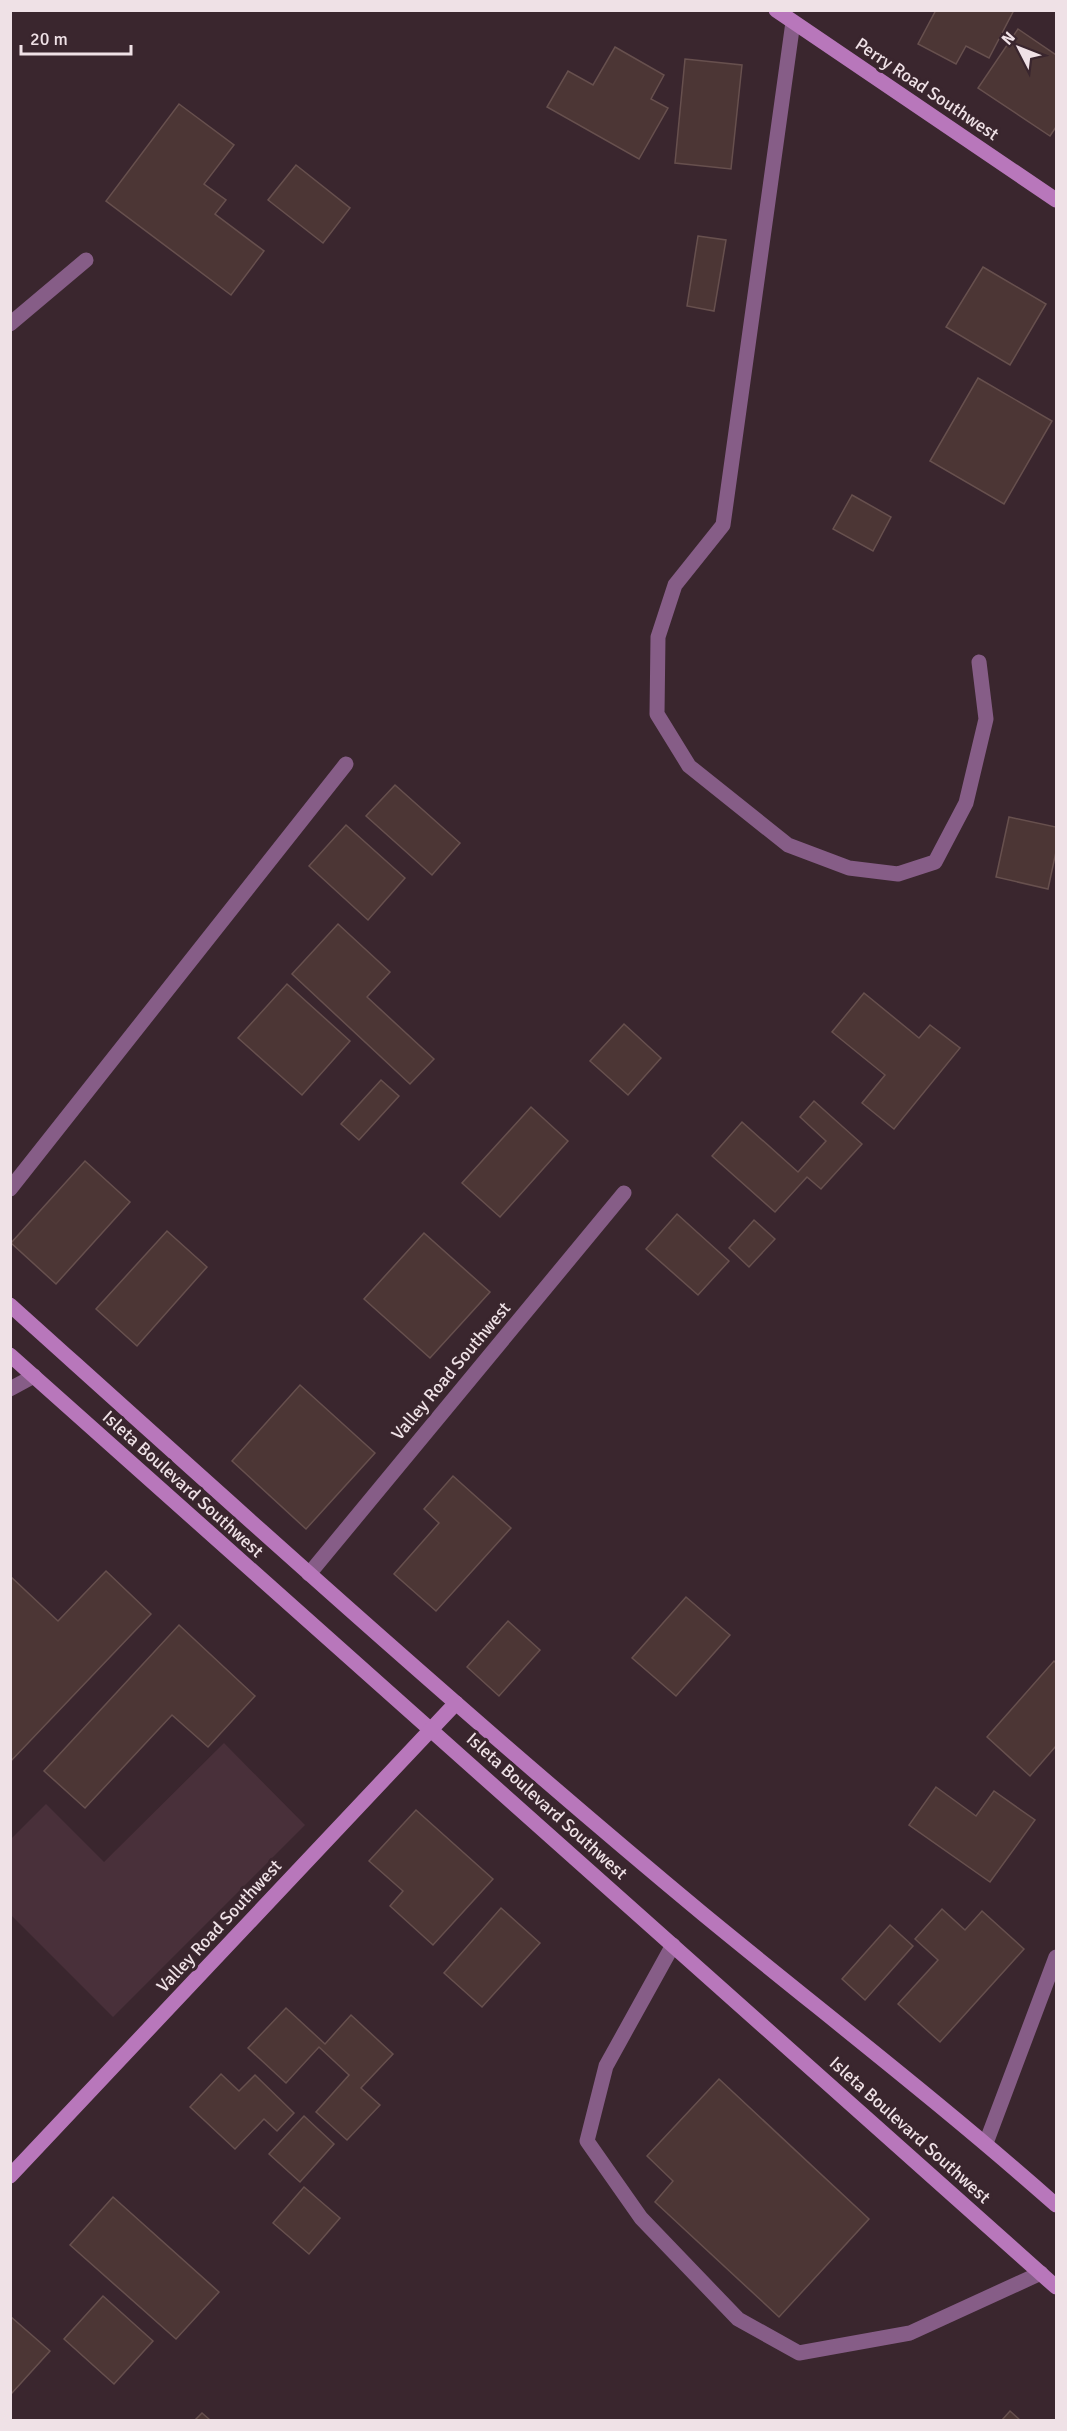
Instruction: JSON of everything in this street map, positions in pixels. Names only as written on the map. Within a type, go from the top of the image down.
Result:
[{"type":"main road","name":"Perry Road Southwest","points":[[776,10],[1056,200]]},
{"type":"main road","name":"Isleta Boulevard Southwest","points":[[10,1305],[456,1703],[703,1914],[986,2143],[1056,2205]]},
{"type":"main road","name":"Isleta Boulevard Southwest","points":[[10,1355],[1056,2287]]},
{"type":"main road","name":"Valley Road Southwest","points":[[10,2176],[456,1703]]},
{"type":"street","points":[[793,22],[723,525],[675,585],[658,637],[657,714],[689,766],[788,845],[849,868],[898,874],[935,862],[966,803],[986,719],[979,662]]},
{"type":"street","points":[[10,324],[86,260]]},
{"type":"street","points":[[10,1189],[346,764]]},
{"type":"street","name":"Valley Road Southwest","points":[[309,1574],[624,1194]]},
{"type":"street","points":[[10,1389],[34,1376]]},
{"type":"street","points":[[674,1945],[606,2066],[587,2141],[641,2218],[738,2319],[799,2353],[910,2333],[1041,2273]]},
{"type":"street","points":[[986,2143],[1056,1957]]},
{"type":"shaded area","points":[[224,1743],[305,1825],[113,2017],[11,1915],[11,1839],[46,1804],[104,1862]]},
{"type":"building","points":[[936,10],[1014,10],[989,58],[966,46],[956,64],[918,44]]},
{"type":"building","points":[[1018,29],[1056,55],[1056,127],[1050,136],[978,88]]},
{"type":"building","points":[[615,47],[664,75],[651,99],[668,108],[639,159],[547,107],[568,71],[593,85]]},
{"type":"building","points":[[685,59],[742,65],[731,169],[675,163]]},
{"type":"building","points":[[179,104],[234,145],[204,184],[226,200],[215,214],[264,251],[231,295],[106,201]]},
{"type":"building","points":[[296,165],[350,208],[323,243],[268,200]]},
{"type":"building","points":[[698,236],[726,240],[714,311],[687,306]]},
{"type":"building","points":[[983,267],[1046,304],[1010,365],[946,327]]},
{"type":"building","points":[[978,378],[1052,421],[1004,504],[930,461]]},
{"type":"building","points":[[852,495],[891,517],[873,551],[833,529]]},
{"type":"building","points":[[395,785],[460,843],[432,875],[366,816]]},
{"type":"building","points":[[1009,817],[1056,827],[1056,852],[1048,889],[996,877]]},
{"type":"building","points":[[346,825],[405,878],[368,920],[309,866]]},
{"type":"building","points":[[338,924],[390,972],[367,997],[434,1059],[410,1084],[292,974]]},
{"type":"building","points":[[287,984],[350,1041],[302,1095],[238,1038]]},
{"type":"building","points":[[864,993],[919,1038],[930,1025],[960,1048],[894,1129],[862,1103],[885,1075],[832,1032]]},
{"type":"building","points":[[624,1024],[661,1058],[628,1095],[590,1061]]},
{"type":"building","points":[[381,1080],[399,1096],[359,1140],[341,1124]]},
{"type":"building","points":[[814,1101],[862,1144],[821,1189],[807,1177],[775,1212],[712,1156],[742,1122],[798,1172],[826,1141],[800,1117]]},
{"type":"building","points":[[531,1107],[568,1141],[500,1217],[462,1183]]},
{"type":"building","points":[[85,1161],[130,1202],[56,1284],[11,1243]]},
{"type":"building","points":[[677,1214],[729,1261],[698,1295],[646,1249]]},
{"type":"building","points":[[754,1220],[775,1239],[749,1267],[729,1248]]},
{"type":"building","points":[[167,1231],[207,1267],[137,1346],[96,1309]]},
{"type":"building","points":[[424,1233],[490,1292],[430,1358],[364,1299]]},
{"type":"building","points":[[300,1385],[375,1453],[306,1529],[232,1461]]},
{"type":"building","points":[[453,1476],[511,1528],[436,1611],[394,1574],[439,1523],[424,1509]]},
{"type":"building","points":[[106,1571],[151,1614],[10,1762],[10,1576],[58,1621]]},
{"type":"building","points":[[686,1597],[730,1635],[676,1696],[632,1658]]},
{"type":"building","points":[[508,1621],[540,1650],[499,1696],[467,1667]]},
{"type":"building","points":[[179,1625],[255,1696],[208,1747],[172,1715],[85,1808],[44,1771]]},
{"type":"building","points":[[1054,1661],[1056,1663],[1056,1746],[1030,1776],[987,1737]]},
{"type":"building","points":[[936,1787],[976,1816],[994,1791],[1035,1820],[990,1882],[909,1825]]},
{"type":"building","points":[[416,1810],[493,1879],[433,1945],[390,1906],[403,1891],[369,1861]]},
{"type":"building","points":[[501,1908],[540,1943],[482,2007],[444,1973]]},
{"type":"building","points":[[942,1909],[965,1930],[982,1911],[1024,1949],[940,2042],[898,2004],[938,1960],[915,1939]]},
{"type":"building","points":[[890,1925],[913,1946],[865,2000],[842,1979]]},
{"type":"building","points":[[286,2008],[325,2044],[351,2015],[393,2054],[361,2088],[380,2105],[347,2140],[316,2112],[349,2075],[319,2047],[286,2083],[248,2048]]},
{"type":"building","points":[[221,2074],[239,2091],[255,2075],[294,2113],[277,2131],[264,2119],[235,2149],[190,2107]]},
{"type":"building","points":[[719,2079],[869,2219],[779,2317],[655,2202],[673,2181],[647,2156]]},
{"type":"building","points":[[304,2116],[334,2144],[300,2182],[269,2154]]},
{"type":"building","points":[[304,2187],[340,2218],[309,2254],[273,2223]]},
{"type":"building","points":[[113,2197],[219,2292],[176,2339],[70,2245]]},
{"type":"building","points":[[103,2296],[153,2341],[114,2384],[64,2339]]},
{"type":"building","points":[[10,2316],[50,2351],[12,2393],[10,2391]]},
{"type":"building","points":[[1010,2411],[1020,2420],[1002,2420]]},
{"type":"building","points":[[202,2413],[210,2420],[195,2420]]}]
